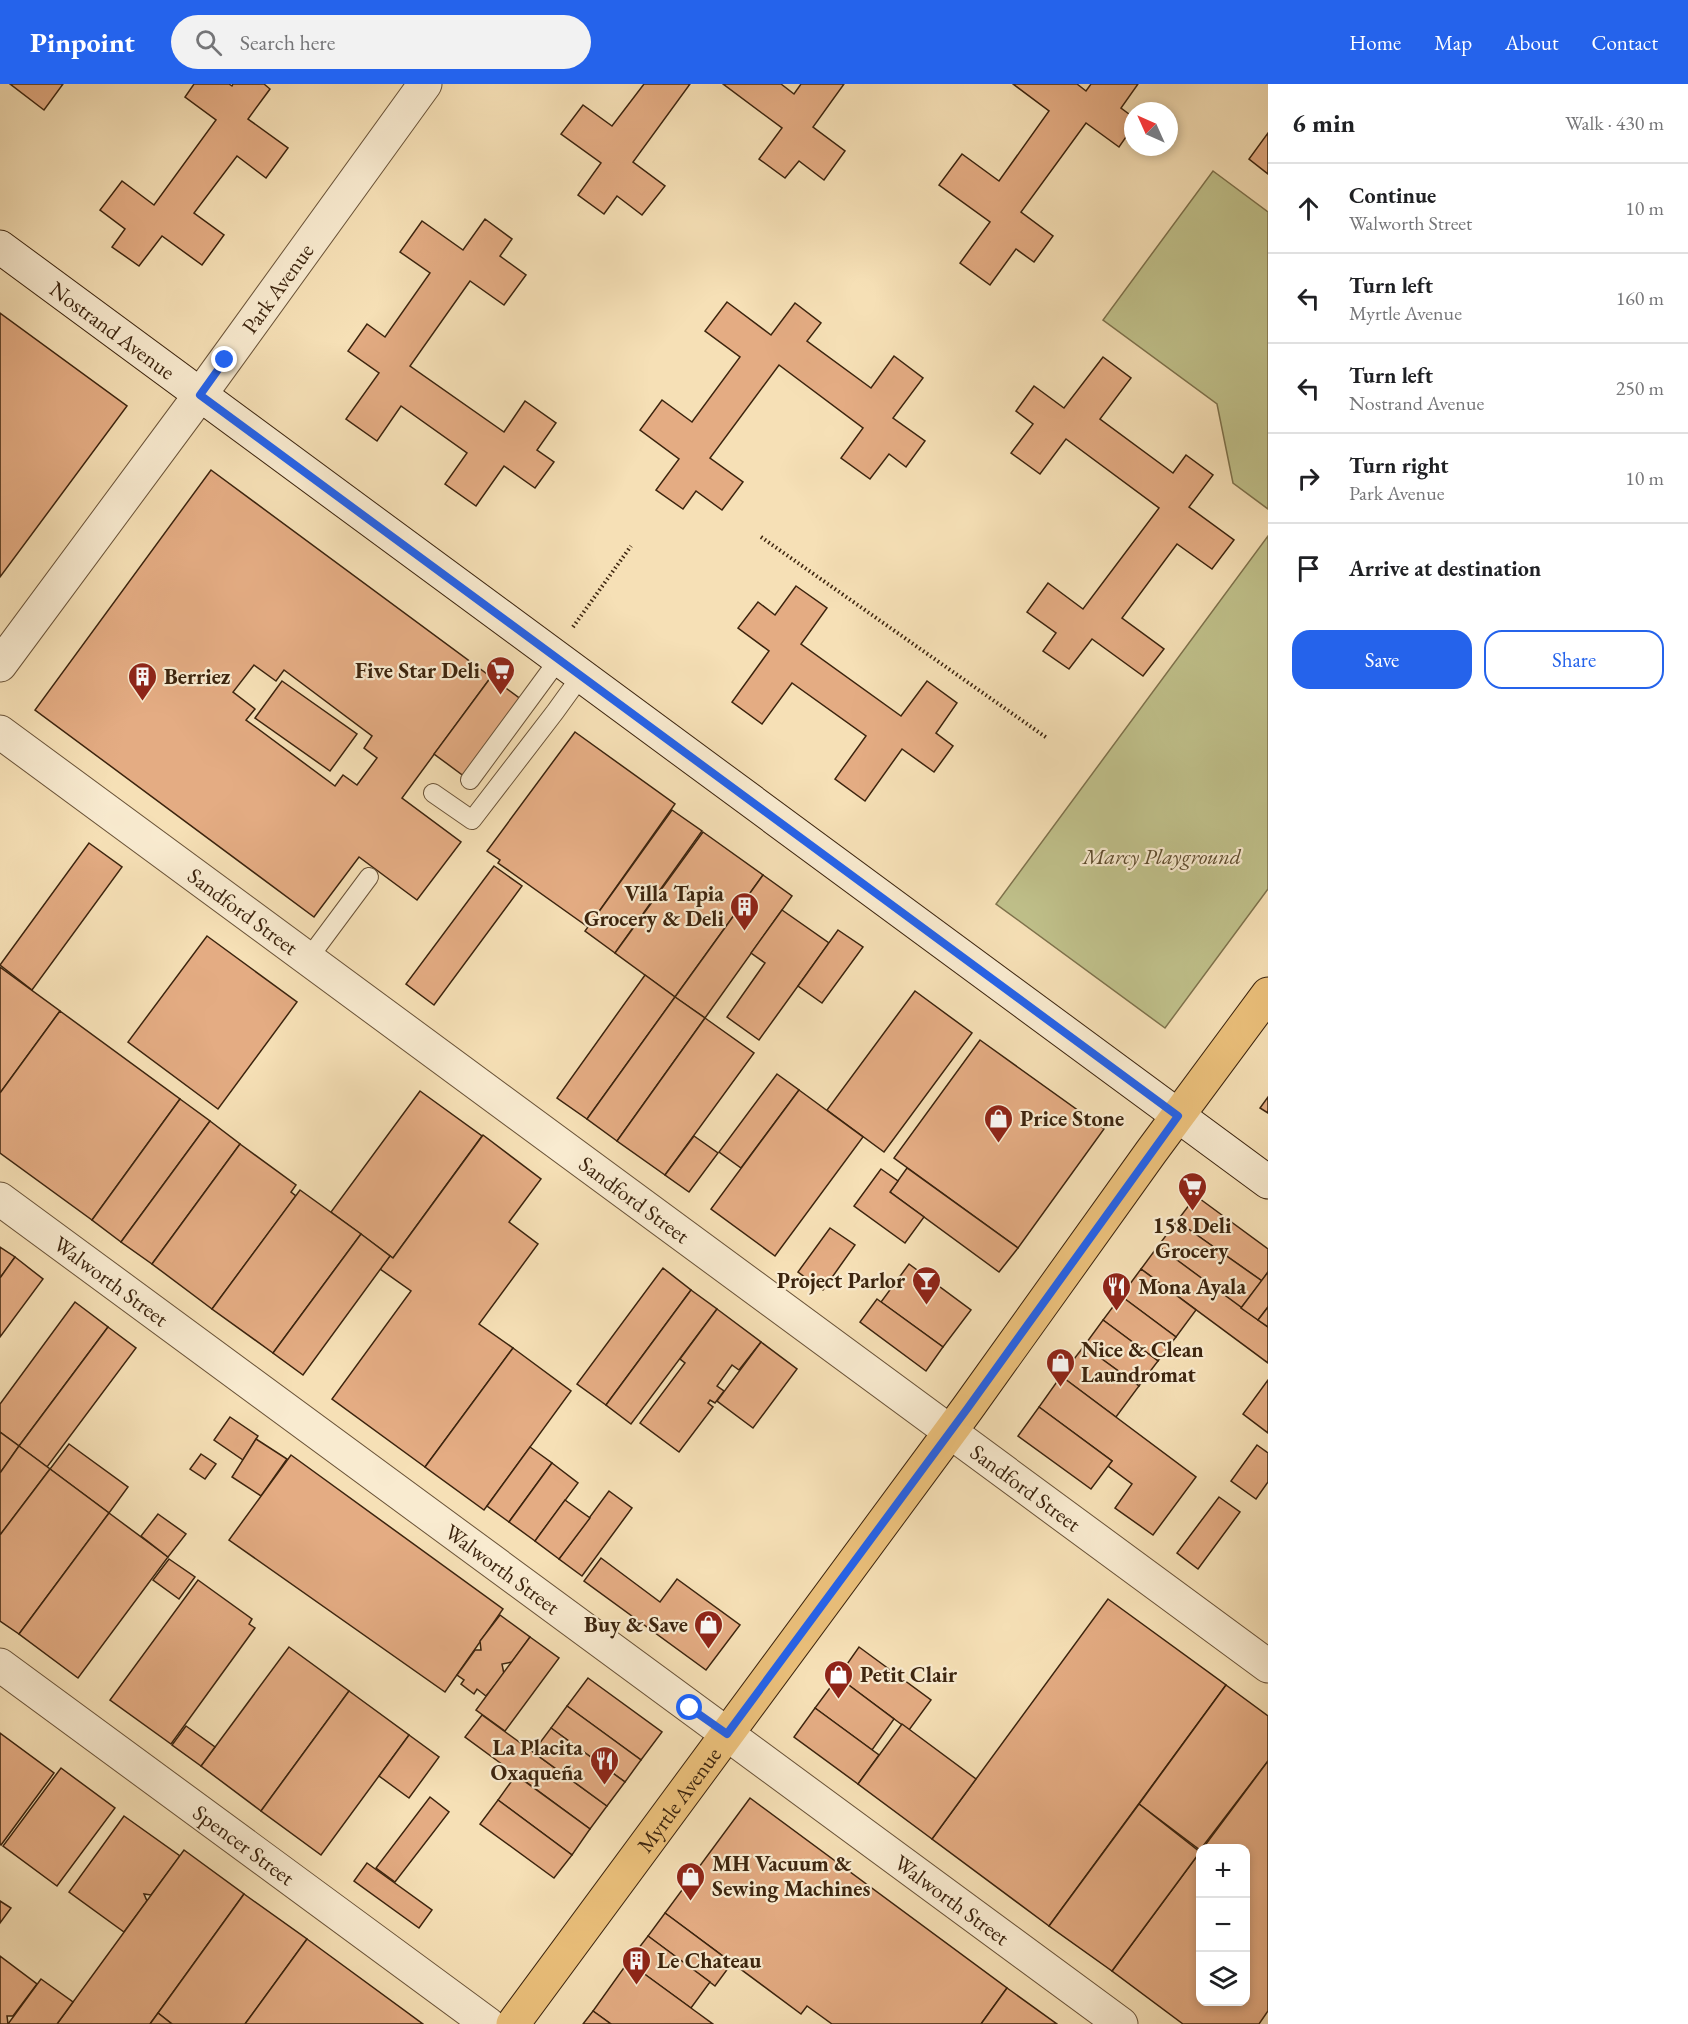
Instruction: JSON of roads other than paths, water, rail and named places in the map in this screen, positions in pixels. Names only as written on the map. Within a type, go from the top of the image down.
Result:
[{"type":"main road","name":"Myrtle Avenue","points":[[513,2024],[950,1432],[1268,994]]},
{"type":"street","name":"Park Avenue","points":[[0,665],[426,84]]},
{"type":"street","name":"Nostrand Avenue","points":[[0,247],[1268,1182]]},
{"type":"street","name":"Sandford Street","points":[[0,732],[1268,1666]]},
{"type":"street","name":"Walworth Street","points":[[0,1199],[1116,2023]]},
{"type":"street","name":"Spencer Street","points":[[0,1665],[488,2024]]},
{"type":"lane","points":[[470,780],[564,663]]},
{"type":"lane","points":[[433,793],[472,819],[555,712],[564,663]]},
{"type":"lane","points":[[308,959],[369,877]]},
{"type":"place","name":"Five Star Deli","points":[[501,696]]},
{"type":"place","name":"Berriez","points":[[143,702]]},
{"type":"place","name":"Villa Tapia Grocery & Deli","points":[[745,932]]},
{"type":"place","name":"Price Stone","points":[[999,1144]]},
{"type":"place","name":"158 Deli Grocery","points":[[1192,1212]]},
{"type":"place","name":"Project Parlor","points":[[926,1306]]},
{"type":"place","name":"Mona Ayala","points":[[1117,1312]]},
{"type":"place","name":"Nice & Clean Laundromat","points":[[1060,1388]]},
{"type":"place","name":"Buy & Save","points":[[709,1650]]},
{"type":"place","name":"Petit Clair","points":[[839,1700]]},
{"type":"place","name":"La Placita Oxaqueña","points":[[604,1786]]},
{"type":"place","name":"MH Vacuum & Sewing Machines","points":[[691,1902]]},
{"type":"place","name":"Le Chateau","points":[[636,1986]]},
{"type":"park label","name":"Marcy Playground","points":[[1162,856]]}]
